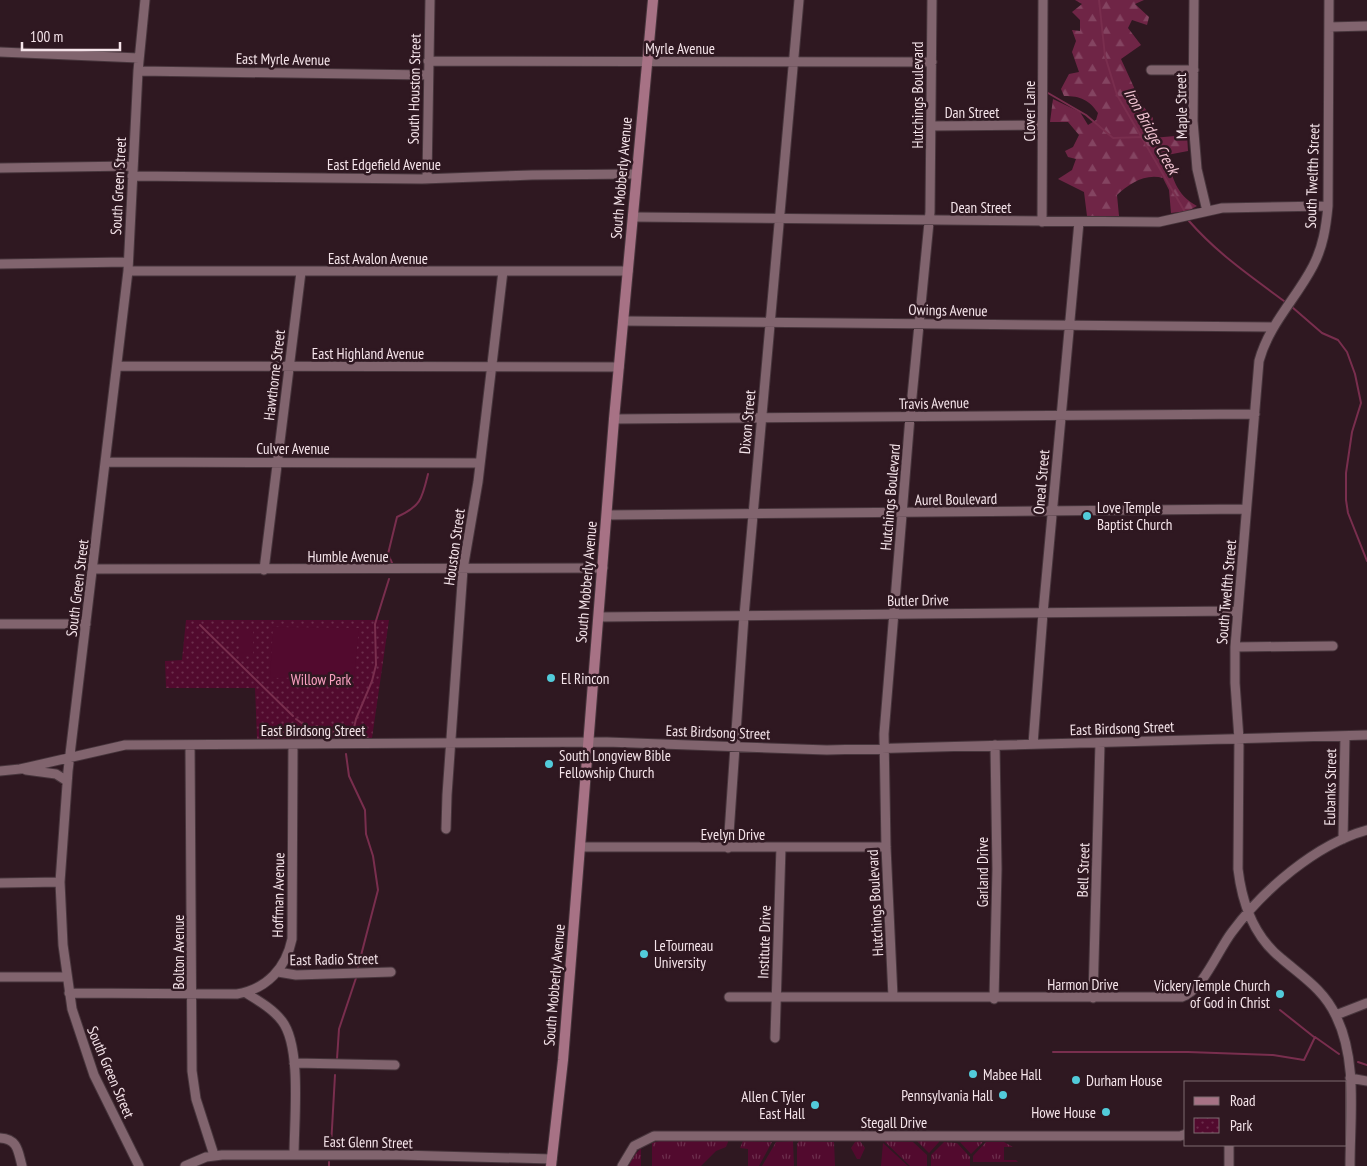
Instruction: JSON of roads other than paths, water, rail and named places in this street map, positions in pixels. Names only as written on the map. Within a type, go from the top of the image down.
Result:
[{"type":"main road","name":"South Mobberly Avenue","points":[[552,1163],[563,1060],[581,847],[614,420],[653,0]]},
{"type":"street","name":"South Green Street","points":[[139,1166],[92,1068],[78,1029],[66,977],[60,882],[67,782],[118,366],[128,267],[138,71],[145,0]]},
{"type":"street","name":"South Houston Street","points":[[427,179],[427,75],[430,0]]},
{"type":"street","name":"Dixon Street","points":[[728,848],[744,616],[799,0]]},
{"type":"street","name":"Hutchings Boulevard","points":[[894,997],[886,848],[884,748],[918,323],[929,221],[932,0]]},
{"type":"street","name":"Clover Lane","points":[[1042,222],[1043,0]]},
{"type":"street","name":"Maple Street","points":[[1194,0],[1194,130],[1197,169],[1207,211]]},
{"type":"street","name":"South Twelfth Street","points":[[1329,0],[1328,206],[1325,232],[1317,258],[1304,282],[1272,327],[1259,361],[1237,611],[1234,673],[1239,739],[1238,869],[1240,891],[1248,913],[1272,949],[1315,985],[1336,1015],[1346,1042],[1350,1078],[1350,1166]]},
{"type":"street","points":[[1328,27],[1367,26]]},
{"type":"street","points":[[0,52],[139,58]]},
{"type":"street","name":"Myrle Avenue","points":[[428,61],[932,62]]},
{"type":"street","points":[[1151,70],[1194,70]]},
{"type":"street","name":"East Myrle Avenue","points":[[138,71],[427,75]]},
{"type":"street","name":"Dan Street","points":[[931,126],[1042,125]]},
{"type":"street","name":"East Edgefield Avenue","points":[[0,168],[427,179],[636,174]]},
{"type":"street","name":"Dean Street","points":[[633,217],[1042,222],[1168,221],[1207,211],[1228,208],[1328,206]]},
{"type":"street","name":"Oneal Street","points":[[1033,744],[1043,613],[1079,222]]},
{"type":"street","name":"East Avalon Avenue","points":[[0,264],[301,272],[628,271]]},
{"type":"street","name":"Houston Street","points":[[446,828],[463,569],[480,462],[502,271]]},
{"type":"street","name":"Hawthorne Street","points":[[264,570],[301,272]]},
{"type":"street","name":"Owings Avenue","points":[[623,321],[1272,327]]},
{"type":"street","name":"East Highland Avenue","points":[[118,366],[619,367]]},
{"type":"street","name":"Travis Avenue","points":[[614,420],[1255,414]]},
{"type":"street","name":"Culver Avenue","points":[[106,462],[480,462]]},
{"type":"street","name":"Aurel Boulevard","points":[[607,515],[1246,510]]},
{"type":"street","name":"Humble Avenue","points":[[94,568],[264,570],[603,568]]},
{"type":"street","name":"Butler Drive","points":[[599,617],[1237,611]]},
{"type":"street","points":[[0,624],[86,624]]},
{"type":"street","points":[[1235,647],[1333,646]]},
{"type":"street","name":"East Birdsong Street","points":[[16,770],[120,745],[589,742],[827,750],[1367,735]]},
{"type":"street","name":"Eubanks Street","points":[[1343,839],[1345,736]]},
{"type":"street","name":"Bell Street","points":[[1093,998],[1100,743]]},
{"type":"street","name":"Hoffman Avenue","points":[[246,993],[261,986],[278,972],[290,947],[293,934],[293,744]]},
{"type":"street","name":"Bolton Avenue","points":[[190,745],[193,1080],[198,1104],[214,1155]]},
{"type":"street","name":"Garland Drive","points":[[994,745],[997,869],[994,998]]},
{"type":"street","points":[[0,771],[51,772],[67,782]]},
{"type":"street","name":"Harmon Drive","points":[[729,997],[1176,998],[1191,994],[1232,931],[1262,897],[1294,869],[1343,839],[1367,830]]},
{"type":"street","name":"Evelyn Drive","points":[[581,847],[886,848]]},
{"type":"street","name":"Institute Drive","points":[[775,1038],[780,848]]},
{"type":"street","points":[[0,883],[60,882]]},
{"type":"street","name":"East Radio Street","points":[[278,972],[296,975],[392,972]]},
{"type":"street","points":[[0,977],[66,977]]},
{"type":"street","points":[[69,993],[192,995],[246,993],[275,1013],[283,1022],[291,1041],[294,1063],[294,1155]]},
{"type":"street","points":[[1336,1015],[1367,1004]]},
{"type":"street","points":[[294,1063],[394,1065]]},
{"type":"street","points":[[1350,1078],[1367,1081]]},
{"type":"street","name":"Stegall Drive","points":[[622,1166],[634,1146],[654,1136],[1184,1136]]},
{"type":"street","points":[[0,1138],[10,1139],[15,1143],[22,1166]]},
{"type":"street","points":[[1229,1146],[1229,1166]]},
{"type":"street","name":"East Glenn Street","points":[[185,1166],[214,1155],[400,1155],[552,1163]]},
{"type":"street","points":[[400,1155],[400,1166]]},
{"type":"waterway","name":"Iron Bridge Creek","points":[[1099,0],[1105,56],[1117,95],[1185,212]]},
{"type":"waterway","points":[[1048,93],[1086,115],[1113,138],[1143,137]]},
{"type":"waterway","name":"Iron Bridge Creek","points":[[1189,221],[1222,254],[1284,301]]},
{"type":"waterway","name":"Iron Bridge Creek","points":[[1292,307],[1322,333],[1338,340],[1347,352],[1355,374],[1361,403],[1352,432],[1346,473],[1346,500],[1348,513],[1367,561]]},
{"type":"waterway","points":[[392,563],[388,554],[397,517],[411,509],[419,501],[428,474]]},
{"type":"waterway","points":[[340,733],[353,732],[356,719],[372,681],[376,665],[375,624],[389,579]]},
{"type":"waterway","points":[[200,625],[293,716]]},
{"type":"waterway","points":[[296,719],[310,729],[317,726],[324,730],[340,733],[340,736]]},
{"type":"waterway","points":[[346,754],[349,776],[365,810],[366,834],[373,856],[378,890],[358,967]]},
{"type":"waterway","points":[[337,1059],[339,1029],[356,978]]},
{"type":"waterway","points":[[1280,1010],[1314,1037]]},
{"type":"waterway","points":[[1053,1052],[1188,1052],[1273,1055],[1304,1060],[1315,1037],[1339,1054]]},
{"type":"waterway","points":[[1358,1062],[1367,1065]]},
{"type":"waterway","points":[[331,1146],[335,1075]]},
{"type":"place","name":"Love Temple Baptist Church","points":[[1087,516]]},
{"type":"place","name":"El Rincon","points":[[551,678]]},
{"type":"place","name":"South Longview Bible Fellowship Church","points":[[549,764]]},
{"type":"place","name":"LeTourneau University","points":[[644,954]]},
{"type":"place","name":"Vickery Temple Church of God in Christ","points":[[1280,994]]},
{"type":"place","name":"Mabee Hall","points":[[973,1074]]},
{"type":"place","name":"Durham House","points":[[1076,1080]]},
{"type":"place","name":"Pennsylvania Hall","points":[[1003,1095]]},
{"type":"place","name":"Allen C Tyler East Hall","points":[[815,1105]]},
{"type":"place","name":"Howe House","points":[[1106,1112]]},
{"type":"park label","name":"Willow Park","points":[[321,679]]}]
